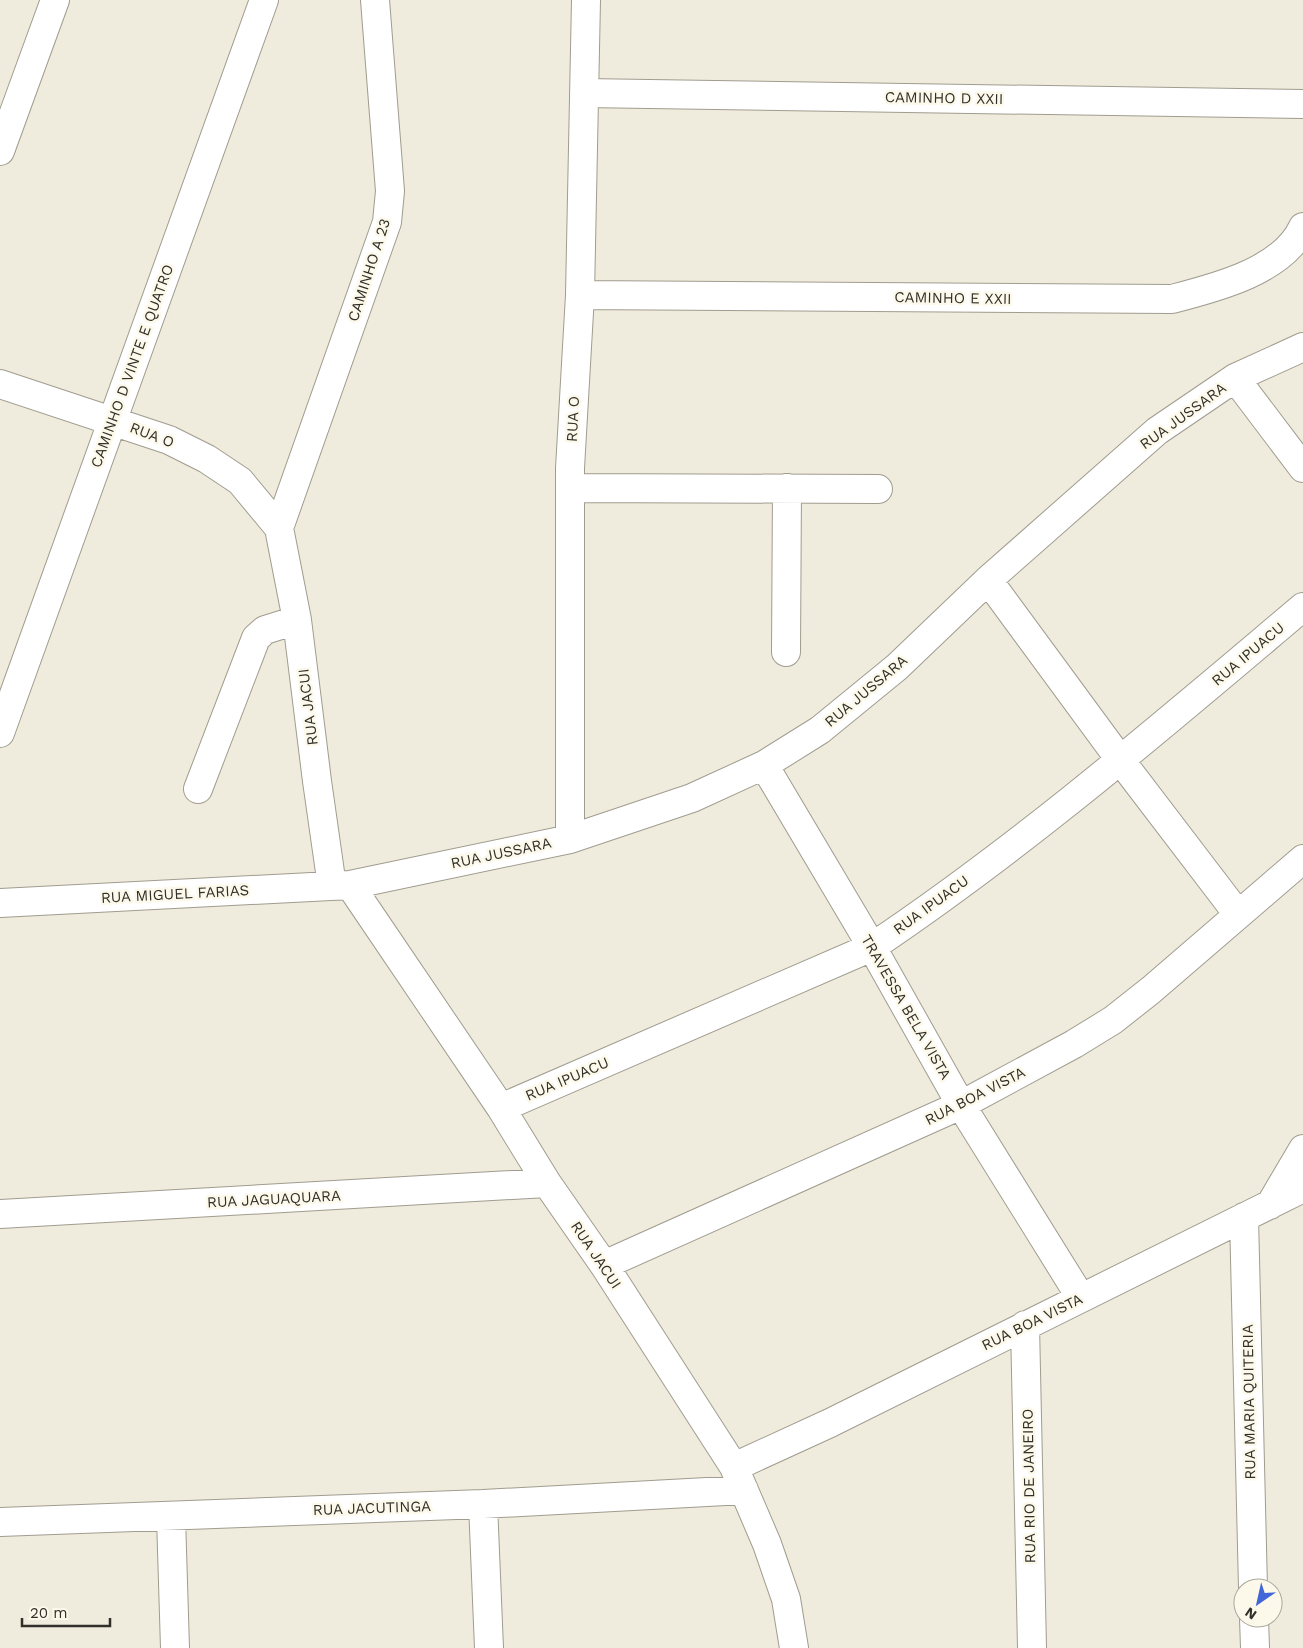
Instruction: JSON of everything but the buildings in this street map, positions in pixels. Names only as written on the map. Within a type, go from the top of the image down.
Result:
[{"type":"street","points":[[0,151],[56,0]]},
{"type":"street","name":"CAMINHO D VINTE E QUATRO","points":[[0,733],[264,0]]},
{"type":"street","name":"CAMINHO A 23","points":[[279,528],[387,222],[390,191],[374,0]]},
{"type":"street","name":"RUA O","points":[[570,838],[570,468],[580,294],[586,0]]},
{"type":"street","name":"CAMINHO D XXII","points":[[584,93],[1303,104]]},
{"type":"street","name":"CAMINHO E XXII","points":[[580,294],[1172,299],[1214,288],[1263,266],[1287,249],[1303,227]]},
{"type":"street","name":"RUA JUSSARA","points":[[341,886],[570,838],[692,798],[764,765],[820,730],[897,667],[988,580],[1157,431],[1235,378],[1303,347]]},
{"type":"street","points":[[1235,378],[1303,468]]},
{"type":"street","name":"RUA O","points":[[0,384],[169,440],[207,459],[240,482],[279,528]]},
{"type":"street","points":[[571,488],[878,489]]},
{"type":"street","points":[[786,652],[787,488]]},
{"type":"street","name":"RUA JACUI","points":[[279,528],[297,620],[316,781],[341,886],[501,1108],[548,1183],[604,1265],[739,1479],[768,1544],[786,1598],[794,1648]]},
{"type":"street","points":[[988,580],[1121,762],[1237,913]]},
{"type":"street","name":"RUA IPUACU","points":[[501,1108],[872,947],[927,910],[1121,762],[1303,607]]},
{"type":"street","points":[[198,789],[256,638],[265,630],[297,620]]},
{"type":"street","name":"TRAVESSA BELA VISTA","points":[[764,765],[872,947],[961,1105],[1081,1298]]},
{"type":"street","name":"RUA BOA VISTA","points":[[604,1265],[961,1105],[1113,1020],[1199,950],[1237,913],[1303,859]]},
{"type":"street","name":"RUA MIGUEL FARIAS","points":[[0,903],[341,886]]},
{"type":"street","points":[[1270,1205],[1303,1149]]},
{"type":"street","name":"RUA JAGUAQUARA","points":[[0,1214],[548,1183]]},
{"type":"street","name":"RUA BOA VISTA","points":[[739,1479],[839,1418],[1025,1324],[1303,1188]]},
{"type":"street","name":"RUA MARIA QUITERIA","points":[[1244,1217],[1253,1578]]},
{"type":"street","name":"RUA RIO DE JANEIRO","points":[[1025,1324],[1032,1648]]},
{"type":"street","name":"RUA JACUTINGA","points":[[0,1522],[483,1504],[739,1479]]},
{"type":"street","points":[[483,1504],[490,1648]]},
{"type":"street","points":[[171,1517],[175,1648]]},
{"type":"street","points":[[1254,1628],[1255,1648]]}]
